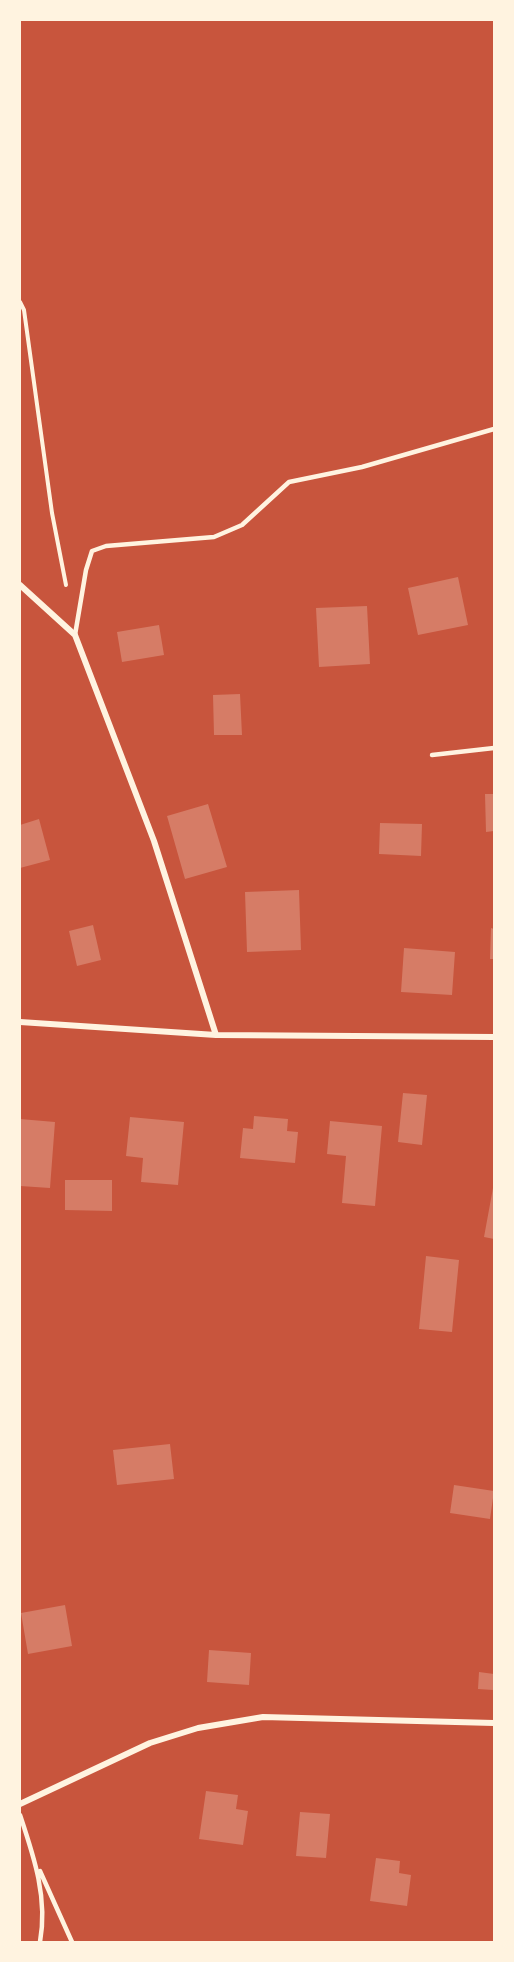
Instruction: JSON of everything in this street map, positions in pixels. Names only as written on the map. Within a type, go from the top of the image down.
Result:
[{"type":"street","points":[[20,585],[75,635],[154,842],[216,1035]]},
{"type":"street","points":[[20,1022],[216,1035],[495,1037]]},
{"type":"street","points":[[20,1804],[150,1743],[198,1728],[263,1718],[495,1723]]},
{"type":"lane","points":[[75,635],[92,552],[106,546],[214,537],[242,525],[290,482],[362,467],[495,429]]},
{"type":"lane","points":[[432,755],[495,748]]},
{"type":"lane","points":[[20,1815],[37,1865],[72,1942]]},
{"type":"lane","points":[[37,1865],[44,1922],[40,1942]]},
{"type":"path","points":[[20,302],[24,310],[52,513],[67,590]]},
{"type":"building","points":[[458,577],[468,625],[418,635],[408,588]]},
{"type":"building","points":[[367,606],[370,664],[319,667],[316,608]]},
{"type":"building","points":[[159,625],[164,655],[122,662],[117,632]]},
{"type":"building","points":[[240,694],[242,735],[214,735],[213,695]]},
{"type":"building","points":[[485,794],[494,794],[494,831],[486,832]]},
{"type":"building","points":[[208,804],[227,867],[185,879],[167,816]]},
{"type":"building","points":[[39,819],[50,860],[20,868],[20,825]]},
{"type":"building","points":[[380,823],[422,824],[421,856],[379,854]]},
{"type":"building","points":[[299,890],[301,950],[247,952],[245,892]]},
{"type":"building","points":[[93,925],[101,960],[77,966],[69,931]]},
{"type":"building","points":[[491,928],[494,929],[494,959],[490,959]]},
{"type":"building","points":[[404,948],[455,952],[452,995],[401,992]]},
{"type":"building","points":[[403,1093],[427,1095],[422,1145],[398,1142]]},
{"type":"building","points":[[254,1116],[288,1119],[287,1131],[298,1132],[295,1163],[240,1158],[243,1128],[253,1129]]},
{"type":"building","points":[[130,1117],[184,1122],[178,1185],[141,1182],[143,1158],[126,1156]]},
{"type":"building","points":[[20,1119],[55,1122],[50,1188],[20,1186]]},
{"type":"building","points":[[330,1121],[382,1126],[375,1206],[342,1203],[346,1156],[327,1154]]},
{"type":"building","points":[[65,1180],[112,1180],[112,1211],[65,1210]]},
{"type":"building","points":[[494,1188],[494,1239],[484,1237]]},
{"type":"building","points":[[426,1256],[459,1260],[452,1332],[419,1329]]},
{"type":"building","points":[[170,1444],[174,1479],[117,1485],[113,1450]]},
{"type":"building","points":[[454,1485],[494,1491],[490,1519],[450,1513]]},
{"type":"building","points":[[65,1605],[72,1646],[28,1654],[21,1613]]},
{"type":"building","points":[[209,1650],[251,1653],[249,1685],[207,1682]]},
{"type":"building","points":[[479,1672],[494,1674],[493,1690],[478,1689]]},
{"type":"building","points":[[206,1791],[238,1795],[236,1809],[248,1811],[243,1845],[199,1839]]},
{"type":"building","points":[[300,1812],[330,1814],[326,1858],[296,1856]]},
{"type":"building","points":[[376,1858],[400,1861],[399,1873],[411,1875],[407,1906],[370,1901]]}]
